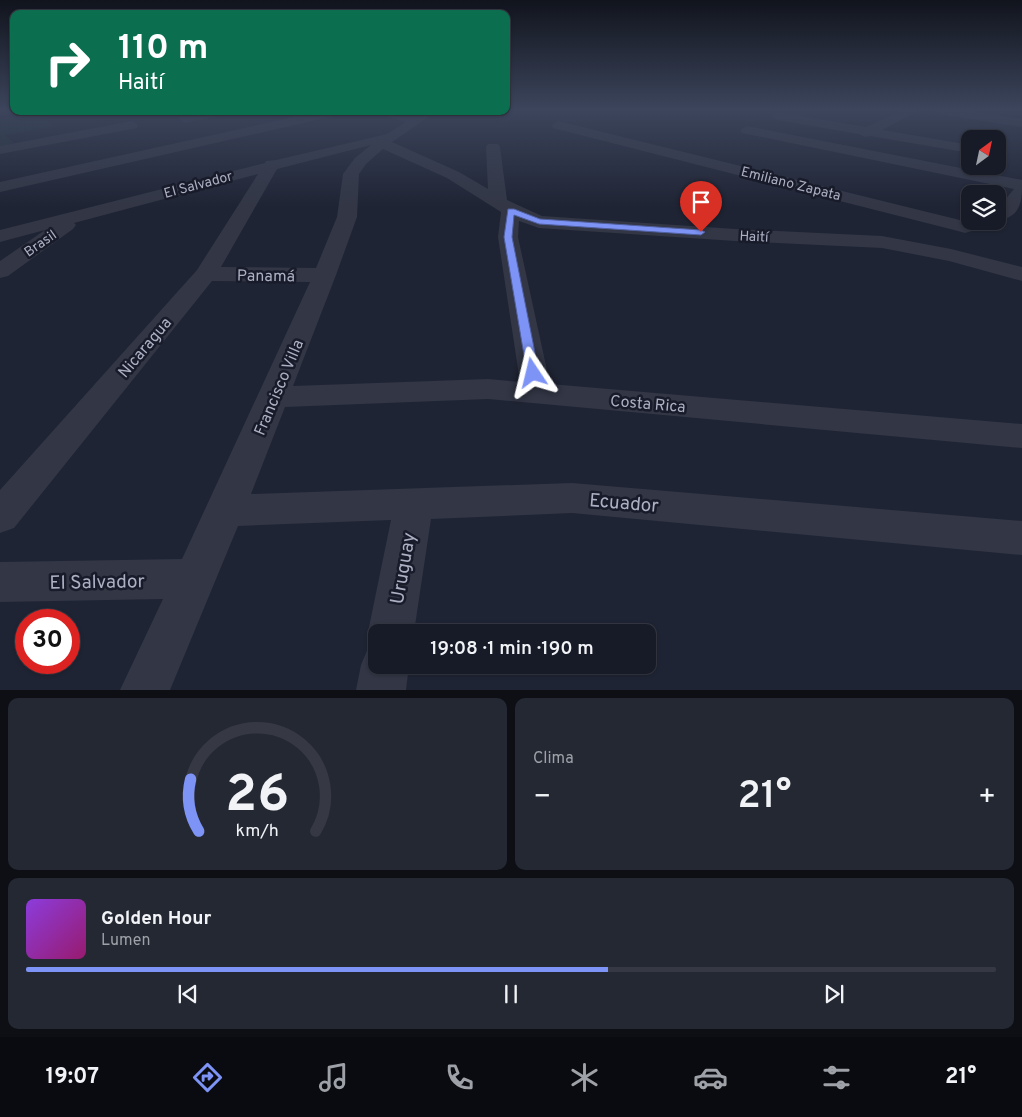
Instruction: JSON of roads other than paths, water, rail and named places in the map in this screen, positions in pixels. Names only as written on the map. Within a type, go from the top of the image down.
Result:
[{"type":"street","points":[[0,150],[41,142]]},
{"type":"street","points":[[162,142],[172,148]]},
{"type":"street","points":[[7,186],[198,142]]},
{"type":"street","name":"El Salvador","points":[[0,236],[272,164],[343,142]]},
{"type":"street","name":"Francisco Villa","points":[[145,690],[225,511],[325,276],[347,217],[351,174],[360,161],[381,142]]},
{"type":"street","name":"Haití","points":[[420,142],[453,175],[504,207],[539,222],[735,235],[882,242],[963,237],[1022,274]]},
{"type":"street","name":"Emiliano Zapata","points":[[620,142],[963,237]]},
{"type":"street","points":[[807,142],[1021,184],[1006,209]]},
{"type":"street","points":[[840,149],[850,142]]},
{"type":"street","points":[[928,142],[961,148]]},
{"type":"street","points":[[493,147],[537,393]]},
{"type":"street","name":"Nicaragua","points":[[0,517],[206,274],[272,164]]},
{"type":"street","name":"Brasil","points":[[0,272],[80,215]]},
{"type":"street","points":[[963,237],[1022,265]]},
{"type":"street","name":"Panamá","points":[[206,274],[325,276]]},
{"type":"street","name":"Costa Rica","points":[[273,397],[488,389],[1022,436]]},
{"type":"street","name":"Ecuador","points":[[225,511],[572,498],[1022,538]]},
{"type":"street","name":"Uruguay","points":[[392,624],[414,503]]},
{"type":"street","name":"El Salvador","points":[[0,582],[194,579]]},
{"type":"street","points":[[381,690],[384,674]]}]
